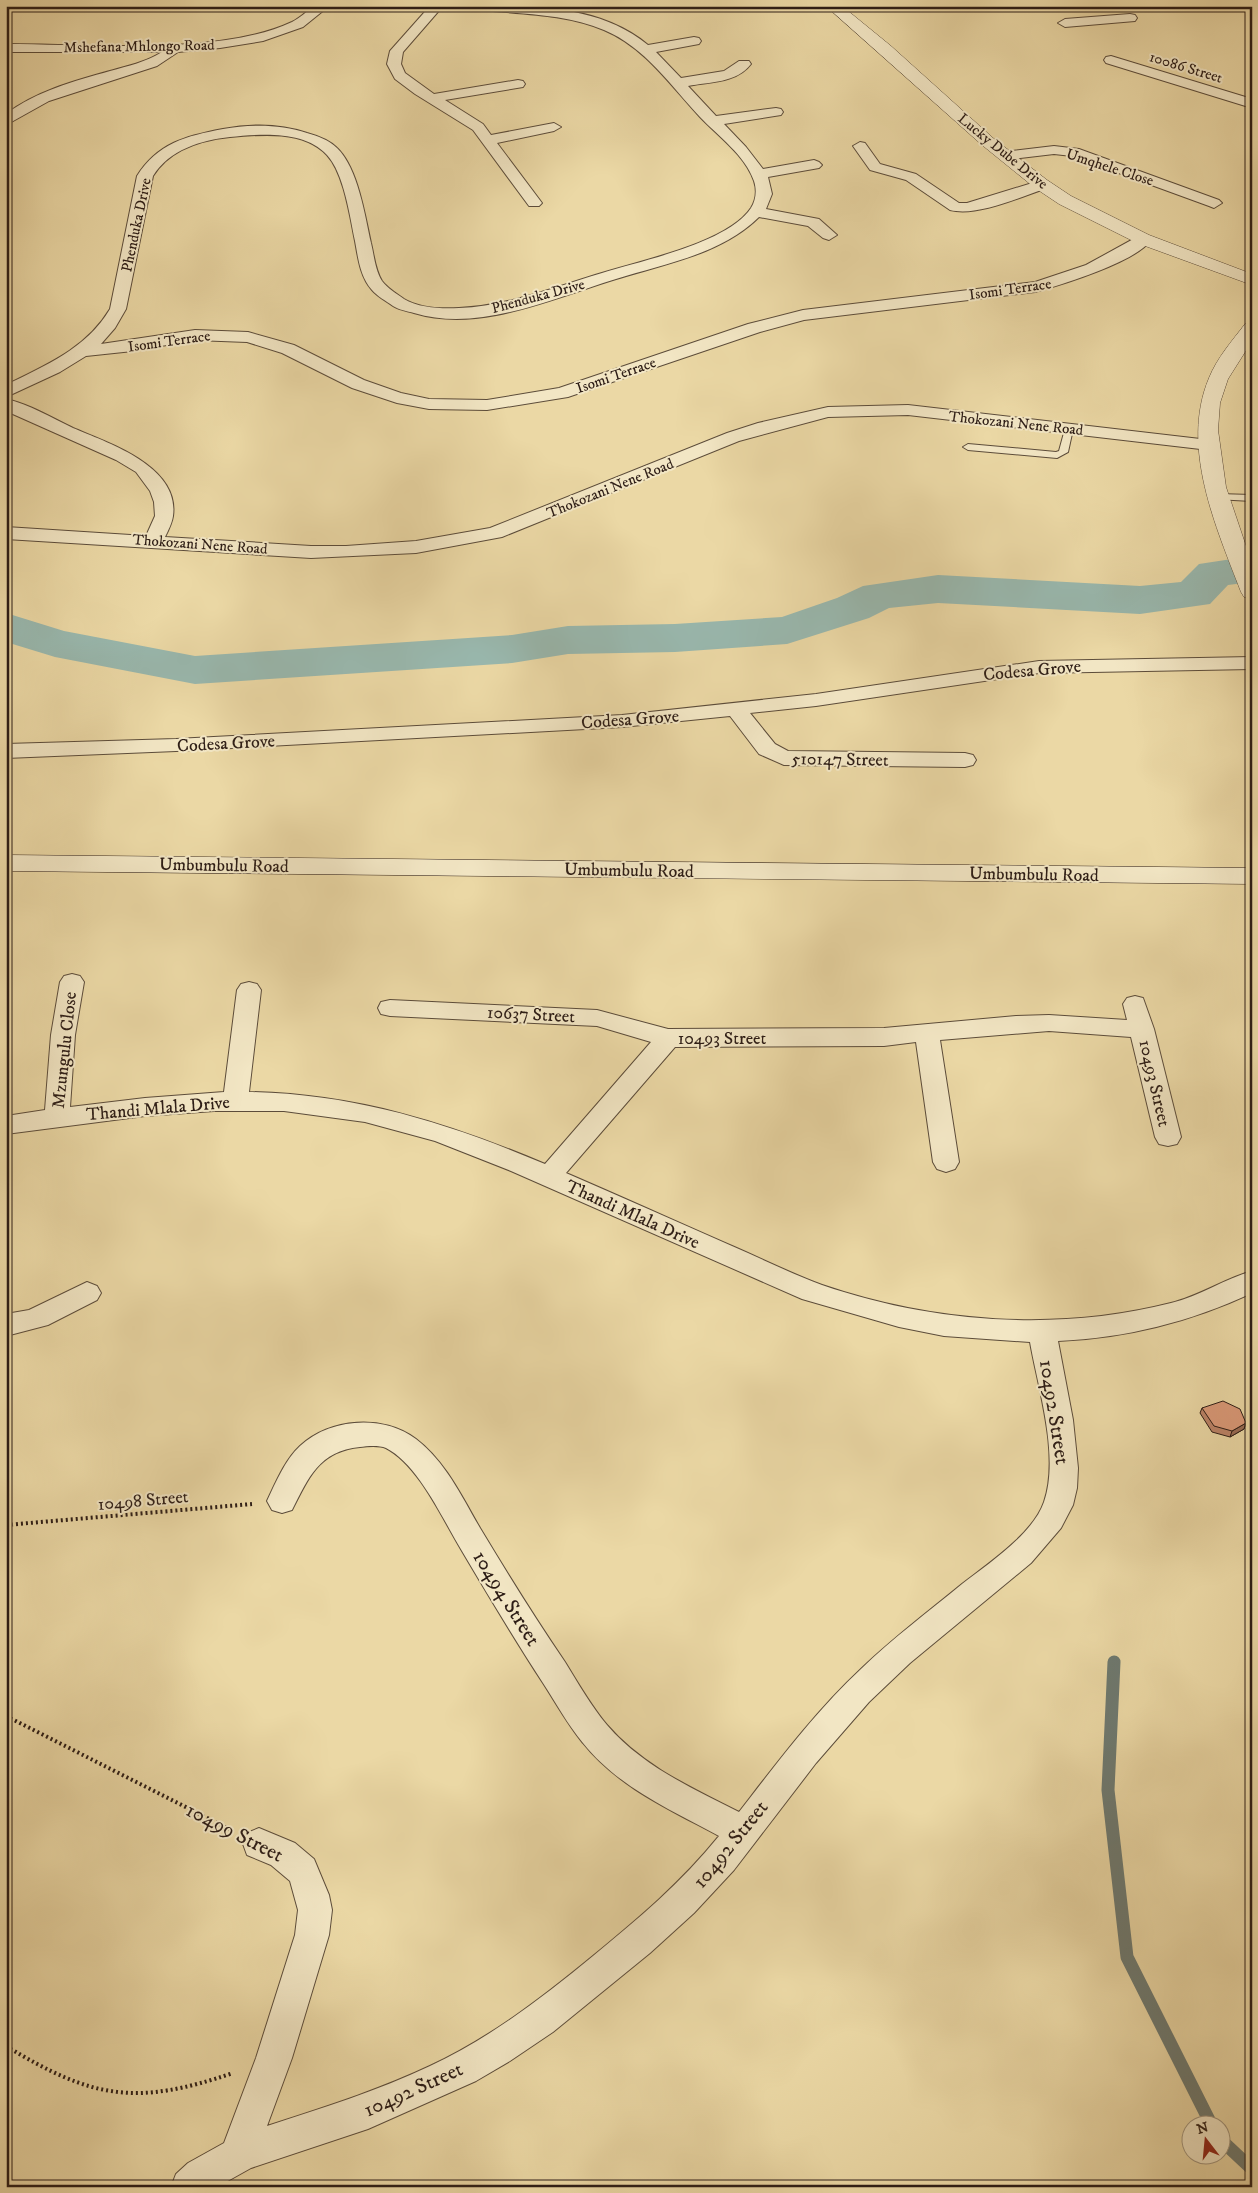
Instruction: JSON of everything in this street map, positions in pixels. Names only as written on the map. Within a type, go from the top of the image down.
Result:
[{"type":"street","name":"Mshefana Mhlongo Road","points":[[6,48],[176,48],[219,45],[263,36],[298,24],[323,6]]},
{"type":"street","points":[[437,6],[397,51],[393,65],[406,82],[467,118],[488,140],[534,203]]},
{"type":"street","points":[[482,6],[556,14],[597,23],[620,32],[645,50],[751,162],[764,183],[764,193],[757,212],[813,222],[829,235]]},
{"type":"street","name":"Lucky Dube Drive","points":[[833,6],[1004,156],[1042,185],[1103,220],[1144,240],[1252,280]]},
{"type":"street","points":[[1065,23],[1135,23],[1119,6]]},
{"type":"street","points":[[645,50],[694,41]]},
{"type":"street","points":[[6,121],[23,109],[61,90],[149,63],[170,54],[176,48]]},
{"type":"street","name":"10086 Street","points":[[1111,60],[1252,104]]},
{"type":"street","points":[[678,83],[728,75],[744,64]]},
{"type":"street","points":[[434,98],[518,84]]},
{"type":"street","points":[[712,121],[776,112]]},
{"type":"street","points":[[488,140],[554,127]]},
{"type":"street","name":"Phenduka Drive","points":[[6,392],[85,351],[110,325],[118,309],[143,184],[150,167],[167,152],[212,135],[274,131],[309,138],[322,143],[332,151],[345,172],[368,266],[374,280],[379,288],[391,298],[428,311],[448,313],[477,312],[538,299],[703,246],[740,226],[757,212]]},
{"type":"street","points":[[860,146],[875,167],[911,177],[932,189],[957,208],[968,208],[1042,185]]},
{"type":"street","name":"Umqhele Close","points":[[1004,156],[1054,150],[1074,152],[1214,203]]},
{"type":"street","points":[[759,174],[814,165]]},
{"type":"street","name":"Isomi Terrace","points":[[85,351],[133,346],[195,335],[248,337],[288,349],[358,384],[396,398],[428,404],[457,406],[511,403],[562,393],[754,328],[803,315],[1035,287],[1062,281],[1106,264],[1144,240]]},
{"type":"street","points":[[1252,328],[1231,356],[1217,380],[1211,406],[1209,445],[1215,487],[1237,555],[1252,591]]},
{"type":"street","points":[[6,404],[122,456],[142,468],[159,490],[163,502],[164,516],[154,541]]},
{"type":"street","name":"Thokozani Nene Road","points":[[6,534],[346,552],[416,546],[467,539],[525,522],[733,437],[764,427],[828,412],[908,410],[1209,445]]},
{"type":"street","name":"Codesa Grove","points":[[6,751],[176,745],[612,721],[736,710],[1039,667],[1252,663]]},
{"type":"street","name":"510147 Street","points":[[736,710],[767,749],[784,758],[965,760]]},
{"type":"street","name":"Umbumbulu Road","points":[[6,863],[1252,876]]},
{"type":"street","name":"Mzungulu Close","points":[[57,1118],[63,1035],[72,982]]},
{"type":"street","points":[[235,1101],[249,990]]},
{"type":"street","name":"10493 Street","points":[[1135,1004],[1168,1137]]},
{"type":"street","name":"10637 Street","points":[[390,1008],[597,1018],[668,1038]]},
{"type":"street","name":"10493 Street","points":[[549,1176],[668,1038],[849,1038],[978,1026],[1049,1023],[1142,1029]]},
{"type":"street","points":[[927,1032],[946,1162]]},
{"type":"street","name":"Thandi Mlala Drive","points":[[6,1125],[174,1103],[235,1101],[286,1102],[343,1109],[389,1118],[428,1129],[549,1176],[777,1277],[855,1307],[899,1318],[988,1331],[1042,1332],[1120,1324],[1172,1314],[1215,1298],[1252,1281]]},
{"type":"street","points":[[6,1325],[29,1322],[87,1293]]},
{"type":"street","name":"10492 Street","points":[[189,2187],[211,2168],[238,2155],[352,2117],[444,2077],[496,2050],[547,2015],[650,1931],[703,1879],[743,1832],[814,1739],[859,1690],[905,1649],[999,1573],[1040,1535],[1058,1504],[1065,1478],[1062,1444],[1042,1332]]},
{"type":"street","name":"10494 Street","points":[[282,1501],[293,1476],[304,1459],[318,1446],[334,1439],[355,1435],[372,1434],[395,1439],[416,1456],[445,1497],[517,1616],[601,1741],[641,1776],[743,1832]]},
{"type":"street","name":"10499 Street","points":[[238,2155],[274,2058],[312,1935],[314,1910],[312,1895],[302,1870],[283,1854],[259,1844]]},
{"type":"lane","points":[[968,447],[1057,456],[1063,452],[1069,428]]},
{"type":"lane","points":[[1218,497],[1252,498]]},
{"type":"path","name":"10498 Street","points":[[6,1525],[282,1501]]},
{"type":"path","name":"10499 Street","points":[[6,1716],[259,1844]]},
{"type":"path","points":[[6,2046],[38,2066],[89,2088],[128,2094],[162,2091],[206,2083],[274,2058]]},
{"type":"building","points":[[1223,1401],[1240,1409],[1246,1423],[1232,1431],[1214,1426],[1202,1408]]},
{"type":"waterway","points":[[6,627],[55,643],[195,670],[512,649],[568,640],[675,638],[787,630],[853,608],[879,596],[938,589],[1140,600],[1194,594],[1215,573],[1252,569]]},
{"type":"waterway","points":[[1114,1662],[1108,1790],[1127,1957],[1207,2116]]},
{"type":"waterway","points":[[1230,2148],[1252,2169]]}]
